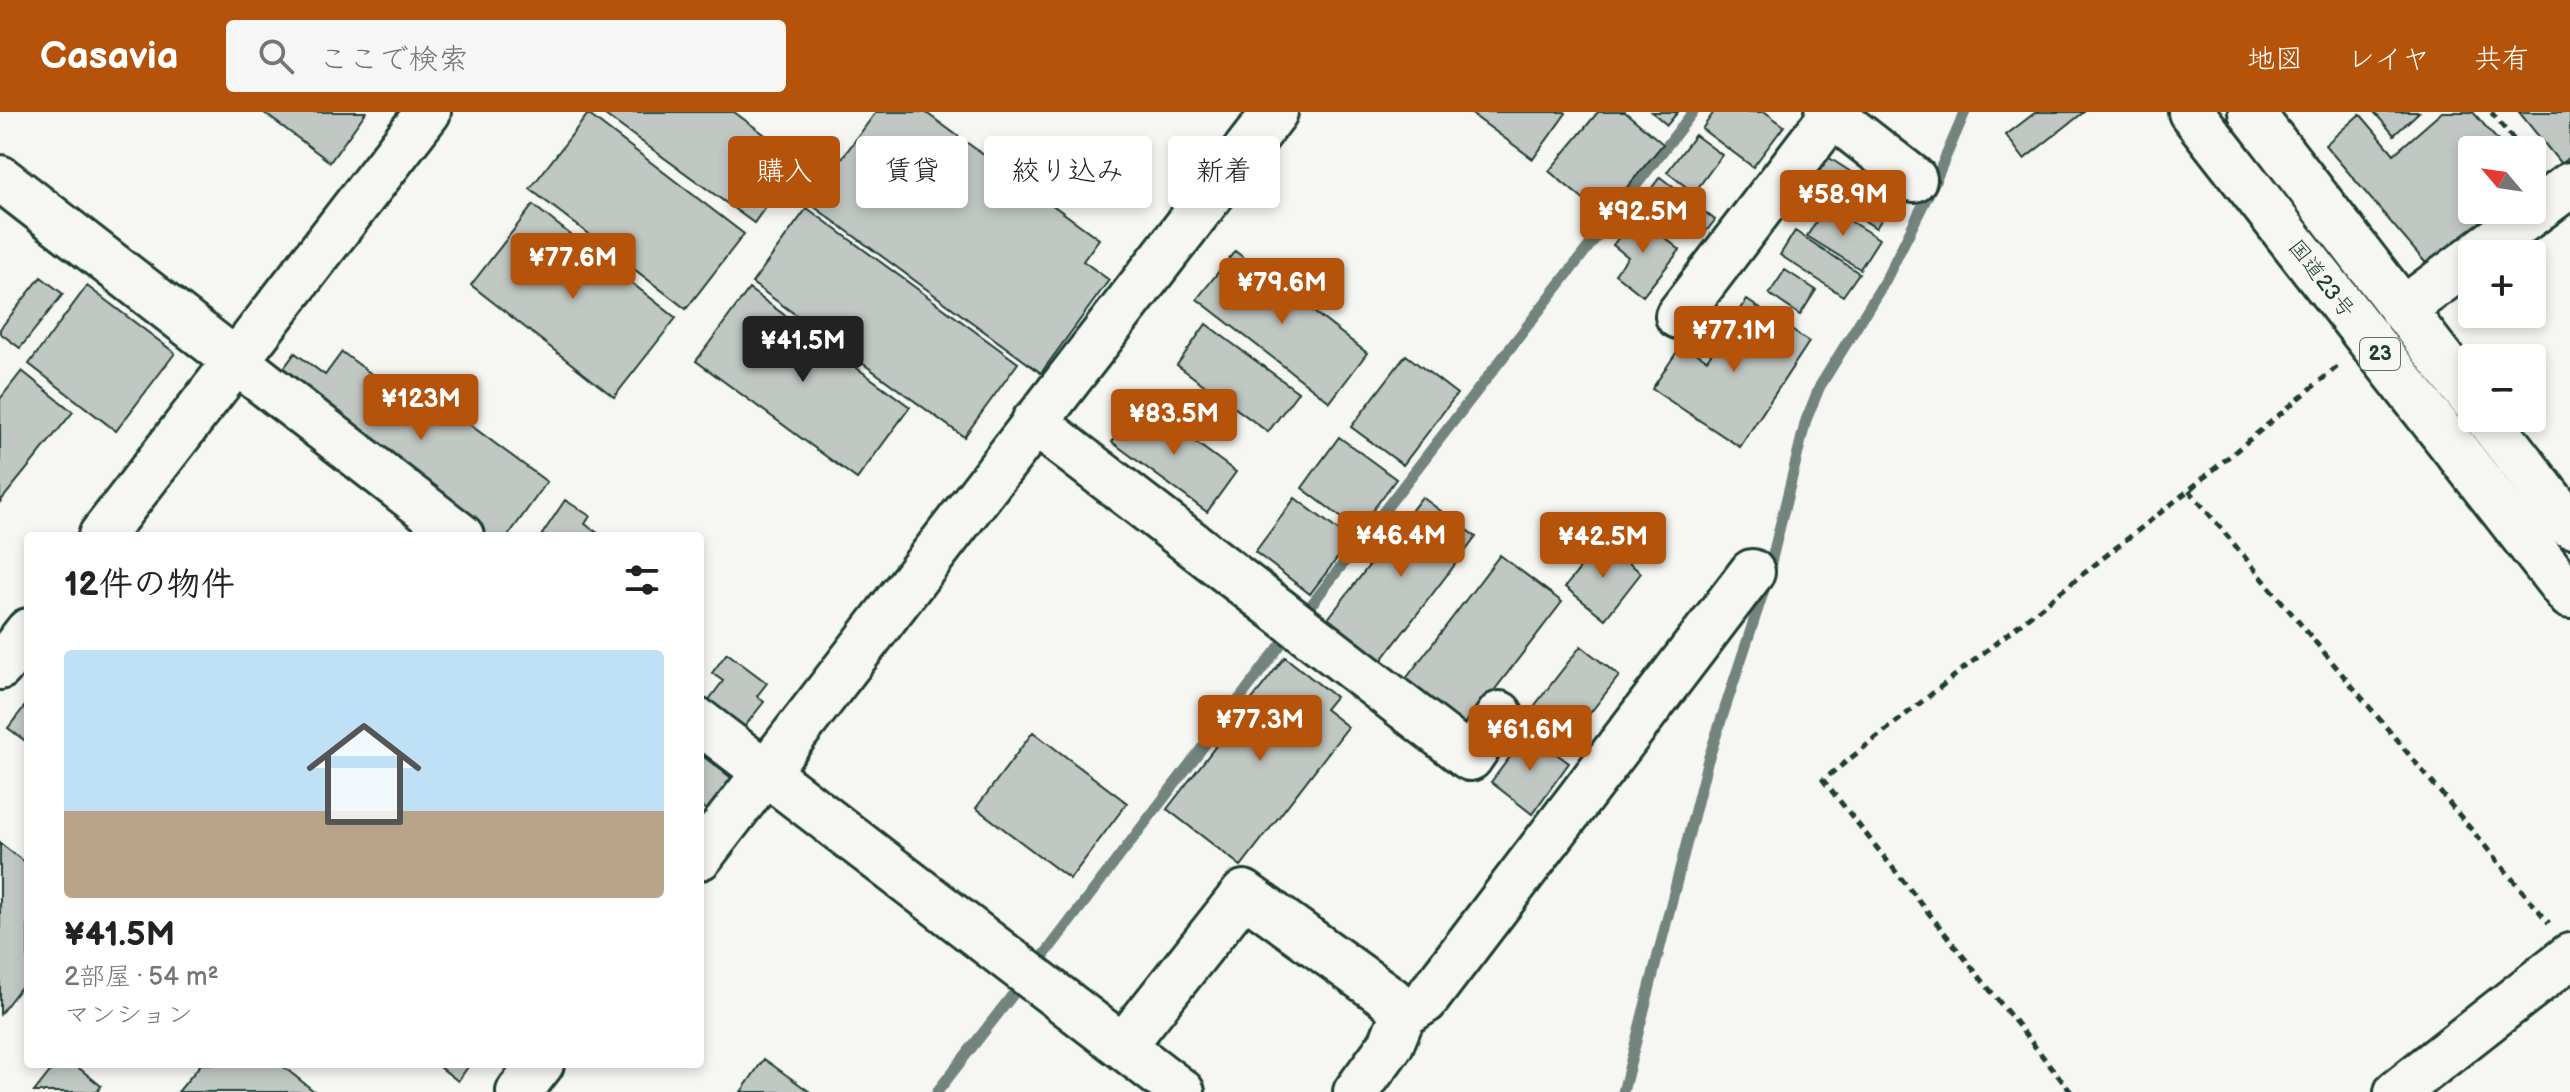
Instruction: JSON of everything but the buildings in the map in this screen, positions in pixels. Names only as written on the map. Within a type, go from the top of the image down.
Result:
[{"type":"main road","points":[[104,532],[428,112]]},
{"type":"main road","points":[[704,852],[1275,112]]},
{"type":"main road","name":"国道23号","points":[[2191,112],[2570,596]]},
{"type":"main road","name":"国道23号","points":[[2251,112],[2458,381]]},
{"type":"main road","points":[[1678,316],[1830,114],[1914,179]]},
{"type":"main road","points":[[0,178],[456,532]]},
{"type":"main road","points":[[2496,240],[2570,185]]},
{"type":"main road","points":[[2402,310],[2458,268]]},
{"type":"main road","points":[[1034,422],[1470,758],[1500,714]]},
{"type":"main road","points":[[2498,432],[2570,525]]},
{"type":"main road","points":[[1356,1092],[1391,1044],[1403,1015],[1425,1001],[1752,572]]},
{"type":"main road","points":[[0,667],[24,636]]},
{"type":"main road","points":[[704,725],[1182,1092]]},
{"type":"main road","points":[[1123,1046],[1244,893],[1391,999],[1403,1015]]},
{"type":"main road","points":[[2397,1092],[2560,940]]},
{"type":"main road","points":[[519,1092],[538,1068]]},
{"type":"path","points":[[2491,112],[2511,136]]},
{"type":"path","points":[[2071,1092],[1823,780],[2189,490],[2369,340]]},
{"type":"path","points":[[2189,490],[2560,940]]},
{"type":"waterway","points":[[1308,609],[1693,112]]},
{"type":"waterway","points":[[1623,1092],[1707,763],[1765,587],[1806,420],[1820,386],[1885,281],[1936,179],[1965,112]]},
{"type":"waterway","points":[[1042,958],[1282,643]]},
{"type":"waterway","points":[[937,1092],[1018,988]]}]
